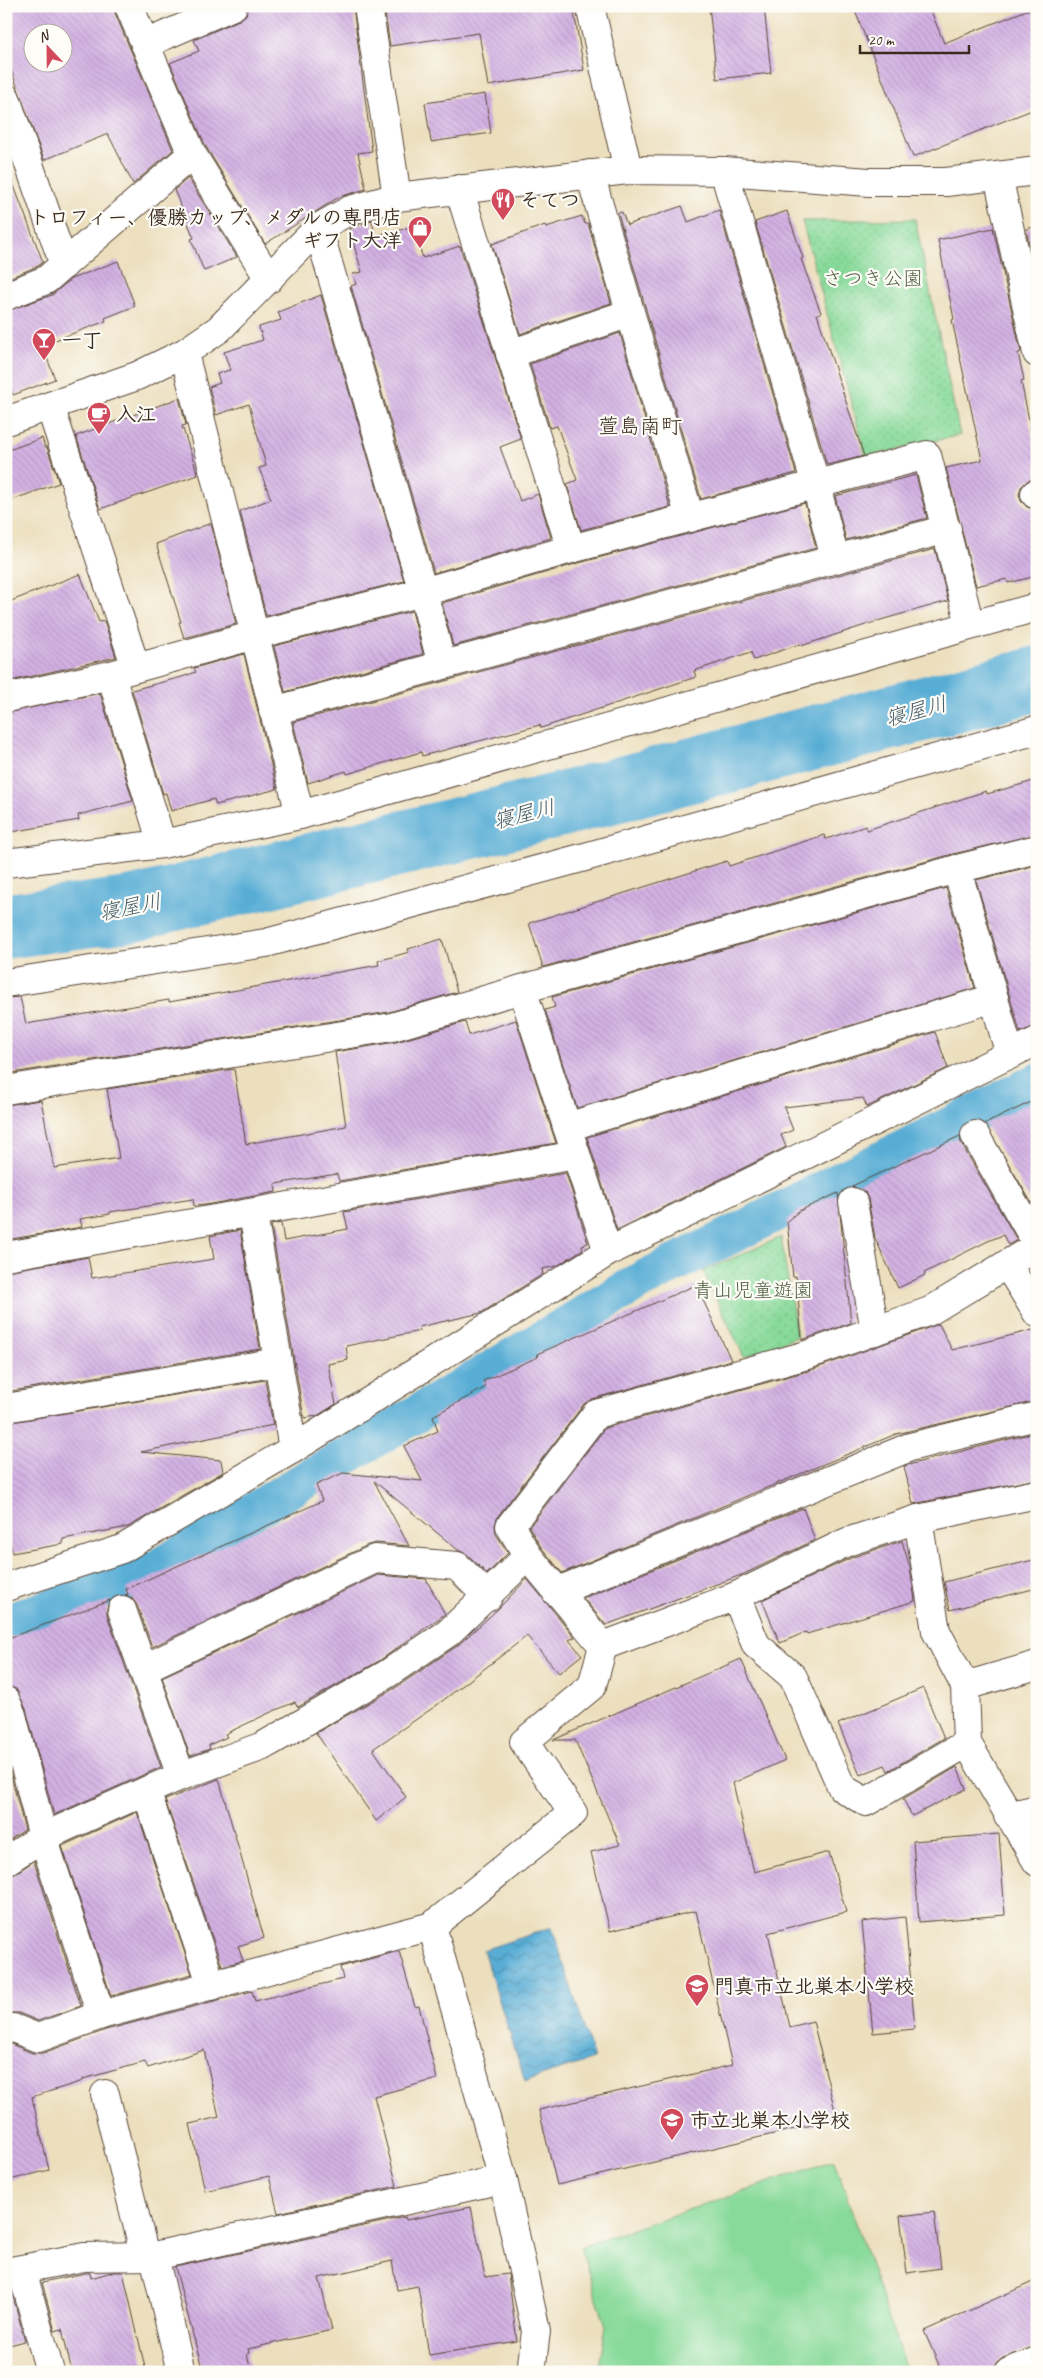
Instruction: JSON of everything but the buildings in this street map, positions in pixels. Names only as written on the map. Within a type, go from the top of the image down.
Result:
[{"type":"street","points":[[129,6],[192,154],[269,279]]},
{"type":"street","points":[[145,44],[233,6]]},
{"type":"street","points":[[368,6],[396,198]]},
{"type":"street","points":[[590,6],[628,170]]},
{"type":"street","points":[[6,98],[64,265]]},
{"type":"street","points":[[6,296],[46,280],[192,154]]},
{"type":"street","points":[[6,421],[137,376],[184,353],[219,329],[318,228],[350,210],[396,198],[459,188],[628,170],[724,171],[869,182],[946,182],[1037,171]]},
{"type":"street","points":[[724,171],[816,484],[835,559]]},
{"type":"street","points":[[590,174],[690,518]]},
{"type":"street","points":[[998,176],[1037,353]]},
{"type":"street","points":[[459,188],[571,549]]},
{"type":"street","points":[[318,228],[423,592],[442,665]]},
{"type":"street","points":[[510,354],[630,313]]},
{"type":"street","points":[[184,353],[300,815]]},
{"type":"street","points":[[50,406],[123,671],[162,844]]},
{"type":"street","points":[[6,698],[123,671],[423,592],[571,549],[927,456],[970,625]]},
{"type":"street","points":[[273,711],[947,530]]},
{"type":"street","points":[[6,863],[162,844],[300,815],[1037,607]]},
{"type":"street","points":[[6,983],[266,943],[585,857],[1037,730]]},
{"type":"street","points":[[6,1090],[392,1027],[522,989],[957,869],[1037,849]]},
{"type":"street","points":[[957,869],[1010,1055]]},
{"type":"street","points":[[522,989],[608,1252]]},
{"type":"street","points":[[567,1127],[994,998]]},
{"type":"street","points":[[6,1587],[122,1549],[293,1449],[608,1252],[1037,1041]]},
{"type":"street","points":[[603,1646],[556,1592],[528,1556],[510,1526],[596,1414],[807,1355],[930,1311],[1037,1245],[975,1135]]},
{"type":"street","points":[[6,1256],[253,1214],[576,1155]]},
{"type":"street","points":[[854,1202],[875,1331]]},
{"type":"street","points":[[253,1214],[293,1449]]},
{"type":"street","points":[[1007,1264],[1037,1313]]},
{"type":"street","points":[[6,1408],[278,1362]]},
{"type":"street","points":[[556,1592],[910,1448],[1037,1416]]},
{"type":"street","points":[[603,1646],[736,1596],[847,1542],[918,1519],[1037,1494]]},
{"type":"street","points":[[918,1519],[936,1632],[965,1686],[967,1743],[1008,1816],[1037,1862]]},
{"type":"street","points":[[6,1861],[43,1838],[146,1791],[263,1746],[387,1674],[448,1633],[488,1597],[528,1556]]},
{"type":"street","points":[[143,1669],[375,1559],[456,1566],[488,1597]]},
{"type":"street","points":[[736,1596],[756,1645],[793,1677],[842,1788],[866,1802],[967,1743]]},
{"type":"street","points":[[122,1610],[181,1776]]},
{"type":"street","points":[[6,2029],[13,2028],[38,2038],[100,2015],[432,1926],[573,1813],[524,1742],[592,1686],[603,1646]]},
{"type":"street","points":[[965,1686],[1037,1665]]},
{"type":"street","points":[[8,1711],[43,1838],[100,2015]]},
{"type":"street","points":[[146,1791],[212,1986]]},
{"type":"street","points":[[1008,1816],[1037,1809]]},
{"type":"street","points":[[432,1926],[503,2179],[536,2331],[531,2372]]},
{"type":"street","points":[[105,2094],[181,2372]]},
{"type":"street","points":[[50,2372],[14,2271],[84,2257],[150,2256],[503,2179]]},
{"type":"street","points":[[1009,2372],[1037,2360]]},
{"type":"green space","name":"さつき公園","points":[[915,219],[960,435],[866,457],[802,221]]},
{"type":"green space","name":"青山児童遊園","points":[[781,1237],[797,1337],[744,1357],[703,1271]]},
{"type":"green space","points":[[834,2160],[907,2372],[598,2372],[606,2326],[580,2247]]},
{"type":"water","points":[[552,1927],[594,2059],[525,2081],[483,1950]]},
{"type":"waterway","name":"寝屋川","points":[[6,926],[132,909],[563,804],[1037,679]]},
{"type":"waterway","points":[[6,1623],[147,1574],[642,1280],[1037,1082]]},
{"type":"place","name":"そてつ","points":[[503,221]]},
{"type":"place","name":"トロフィー、優勝カップ、メダルの専門店 ギフト大洋","points":[[420,249]]},
{"type":"place","name":"一丁","points":[[44,361]]},
{"type":"place","name":"入江","points":[[99,435]]},
{"type":"place","name":"門真市立北巣本小学校","points":[[697,2007]]},
{"type":"place","name":"市立北巣本小学校","points":[[672,2141]]},
{"type":"district","name":"萱島南町","points":[[640,426]]}]
